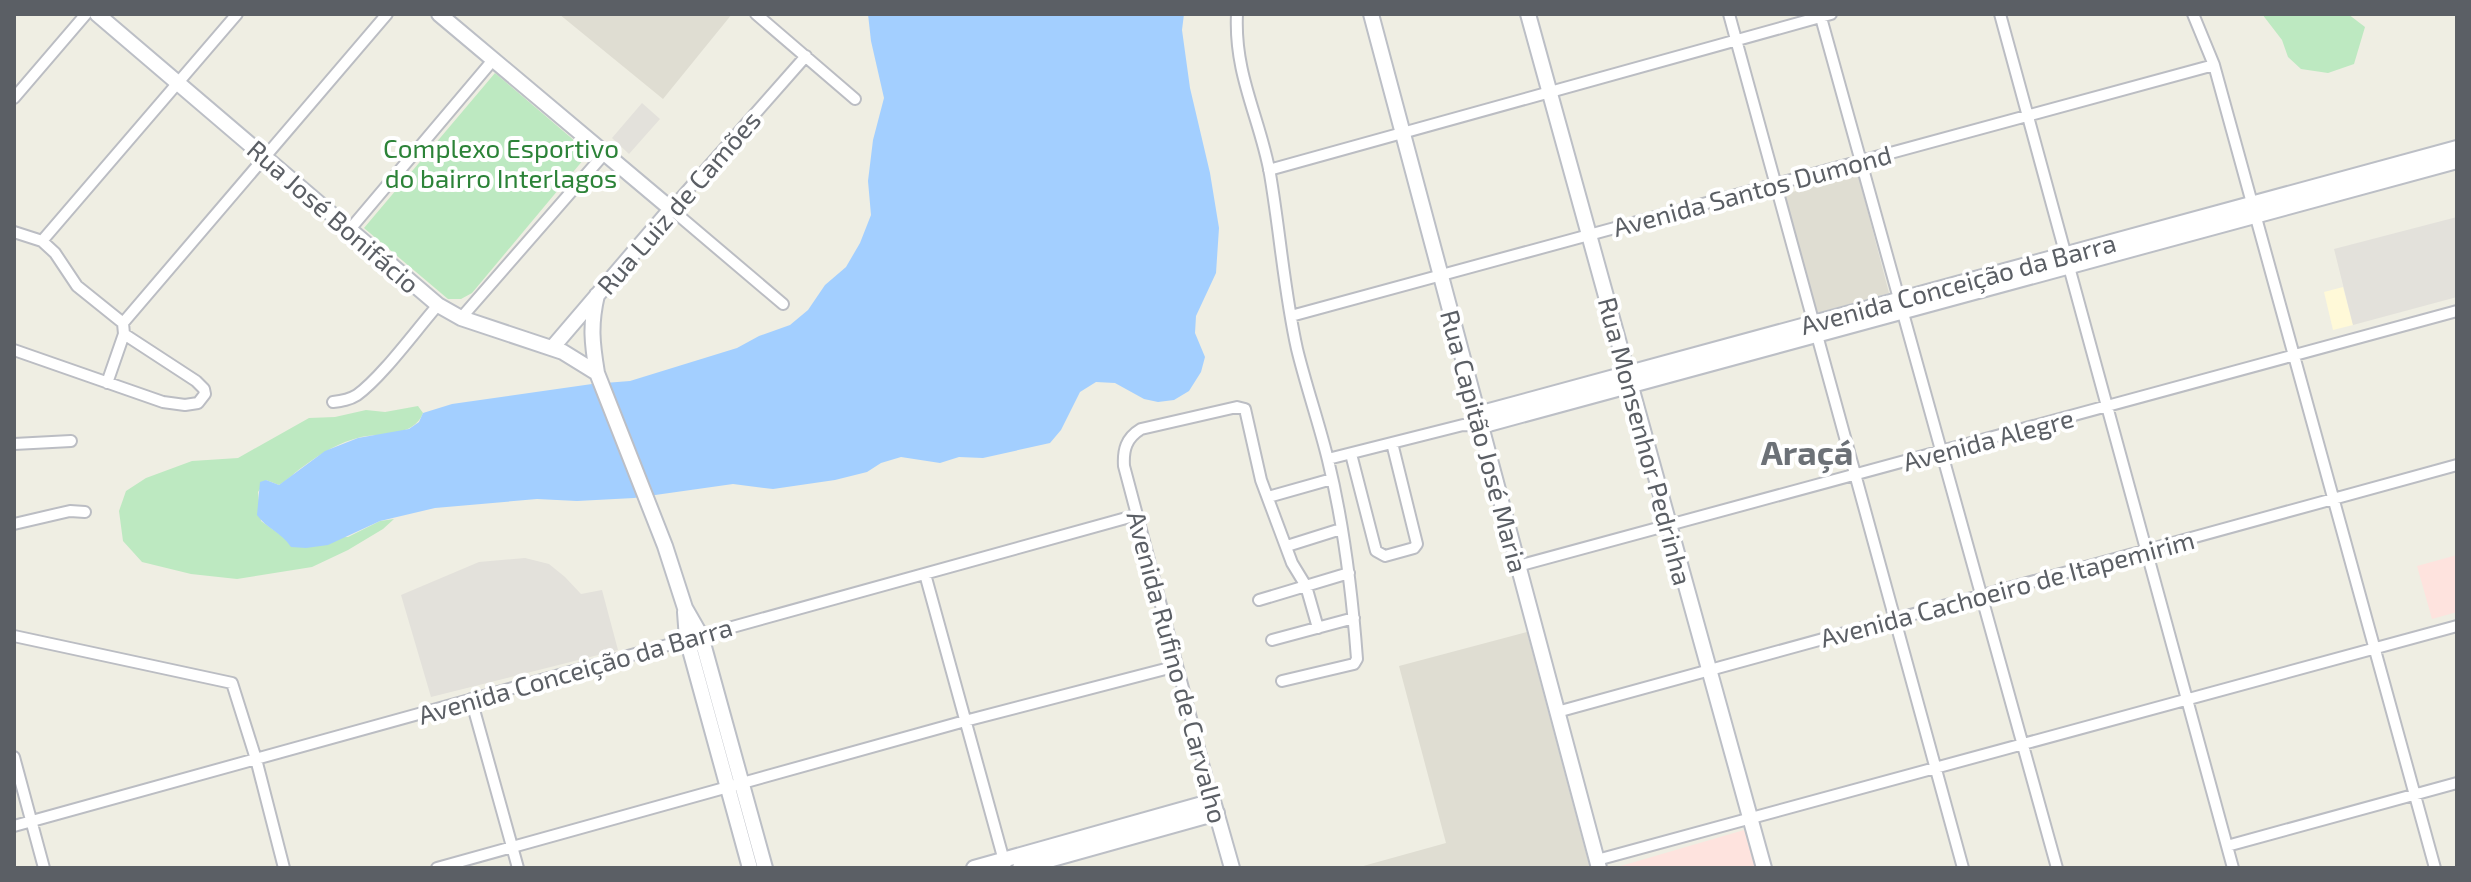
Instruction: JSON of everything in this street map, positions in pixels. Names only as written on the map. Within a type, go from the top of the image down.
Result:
[{"type":"main road","name":"Rua José Bonifácio","points":[[97,14],[438,305],[461,318],[552,348],[599,376]]},
{"type":"main road","points":[[439,14],[671,209]]},
{"type":"main road","name":"Rua Capitão José Maria","points":[[1371,14],[1598,864]]},
{"type":"main road","name":"Rua Monsenhor Pedrinha","points":[[1528,14],[1764,868]]},
{"type":"main road","name":"Avenida Conceição da Barra","points":[[2253,210],[2457,148]]},
{"type":"main road","name":"Avenida Conceição da Barra","points":[[1479,420],[2253,210],[2457,161]]},
{"type":"main road","name":"Rua Luiz de Camões","points":[[552,348],[671,209]]},
{"type":"main road","points":[[597,295],[591,322],[599,376],[665,546],[735,785],[765,868]]},
{"type":"main road","points":[[735,785],[750,868]]},
{"type":"main road","points":[[974,868],[1004,864],[1215,807]]},
{"type":"main road","points":[[1020,868],[1215,807]]},
{"type":"main road","name":"Avenida Rufino de Carvalho","points":[[1215,807],[1232,868]]},
{"type":"street","points":[[14,98],[86,14]]},
{"type":"street","points":[[42,241],[237,14]]},
{"type":"street","points":[[107,383],[124,328],[387,14]]},
{"type":"street","points":[[756,14],[855,99]]},
{"type":"street","points":[[1729,14],[1963,868]]},
{"type":"street","points":[[2000,14],[2233,868]]},
{"type":"street","points":[[2193,14],[2214,65],[2435,868]]},
{"type":"street","points":[[1239,15],[1237,50],[1243,84],[1269,170],[1291,316],[1328,459],[1354,618],[1354,664],[1282,681]]},
{"type":"street","points":[[1269,170],[1824,15],[1861,161],[2057,868]]},
{"type":"street","name":"Rua Luiz de Camões","points":[[671,209],[806,56]]},
{"type":"street","points":[[351,228],[493,60]]},
{"type":"street","name":"Avenida Santos Dumond","points":[[1291,316],[2214,65]]},
{"type":"street","points":[[461,318],[605,153]]},
{"type":"street","points":[[671,209],[783,304]]},
{"type":"street","points":[[14,232],[42,241],[55,253],[77,286],[124,328],[196,381],[205,394],[198,403],[163,402],[14,350]]},
{"type":"street","points":[[333,402],[346,400],[372,381],[438,305]]},
{"type":"street","name":"Avenida Alegre","points":[[1518,566],[2457,311]]},
{"type":"street","name":"Avenida Rufino de Carvalho","points":[[1215,807],[1123,454],[1133,434],[1141,429],[1242,407],[1247,412],[1261,480],[1268,497]]},
{"type":"street","name":"Avenida Conceição da Barra","points":[[1328,459],[1479,420]]},
{"type":"street","points":[[14,444],[71,441]]},
{"type":"street","points":[[1351,454],[1376,551],[1385,556],[1414,548],[1417,541],[1392,443]]},
{"type":"street","name":"Avenida Cachoeiro de Itapemirim","points":[[1557,712],[2457,465]]},
{"type":"street","points":[[1318,628],[1306,586],[1292,563],[1268,497],[1332,479]]},
{"type":"street","points":[[14,524],[70,511],[85,512]]},
{"type":"street","name":"Avenida Conceição da Barra","points":[[14,826],[1137,515]]},
{"type":"street","points":[[1287,546],[1341,529]]},
{"type":"street","points":[[1259,600],[1349,573]]},
{"type":"street","points":[[925,574],[1004,864]]},
{"type":"street","points":[[1272,640],[1354,618]]},
{"type":"street","points":[[1598,864],[1750,818],[2457,626]]},
{"type":"street","points":[[14,636],[232,683],[256,759],[284,868]]},
{"type":"street","points":[[437,868],[965,721],[1177,666]]},
{"type":"street","points":[[471,699],[518,868]]},
{"type":"street","points":[[14,757],[44,868]]},
{"type":"street","points":[[2227,846],[2457,783]]},
{"type":"shaded area","points":[[559,14],[732,14],[663,99]]},
{"type":"shaded area","points":[[642,103],[660,119],[629,154],[612,138]]},
{"type":"shaded area","points":[[1858,174],[1889,293],[1817,313],[1785,194]]},
{"type":"shaded area","points":[[2457,217],[2457,297],[2353,325],[2334,249]]},
{"type":"shaded area","points":[[2343,287],[2353,325],[2333,330],[2324,292]]},
{"type":"shaded area","points":[[2457,555],[2457,612],[2432,619],[2417,566]]},
{"type":"shaded area","points":[[525,558],[549,564],[581,594],[602,590],[618,650],[431,697],[401,595],[479,562]]},
{"type":"shaded area","points":[[1527,632],[1590,868],[1356,868],[1446,843],[1399,666]]},
{"type":"shaded area","points":[[1744,830],[1755,868],[1614,868]]},
{"type":"green space","points":[[2262,14],[2348,14],[2365,27],[2354,64],[2328,73],[2301,69],[2288,57],[2282,40]]},
{"type":"green space","name":"Complexo Esportivo do bairro Interlagos","points":[[495,73],[589,153],[472,293],[461,299],[448,299],[364,228]]},
{"type":"green space","points":[[418,406],[423,413],[419,421],[405,430],[361,437],[338,445],[279,485],[266,480],[258,492],[261,521],[285,538],[348,537],[380,521],[394,519],[348,550],[312,567],[237,579],[191,574],[142,562],[123,541],[119,511],[126,491],[146,478],[192,461],[238,458],[309,418]]},
{"type":"water","points":[[868,14],[1184,14],[1182,30],[1190,88],[1219,228],[1216,273],[1196,316],[1195,333],[1205,357],[1201,372],[1189,391],[1174,400],[1158,402],[1144,399],[1115,383],[1096,382],[1080,392],[1061,430],[1050,443],[983,458],[959,457],[940,463],[901,457],[881,463],[867,472],[835,480],[773,489],[733,484],[634,498],[577,501],[537,499],[435,508],[380,521],[328,545],[306,548],[291,547],[257,515],[260,482],[266,480],[279,485],[325,451],[358,438],[409,429],[419,422],[423,413],[452,404],[630,381],[737,348],[790,325],[808,310],[825,285],[846,267],[871,215],[868,181],[873,140],[884,98]]},
{"type":"district","name":"Araçá","points":[[1807,451]]}]
